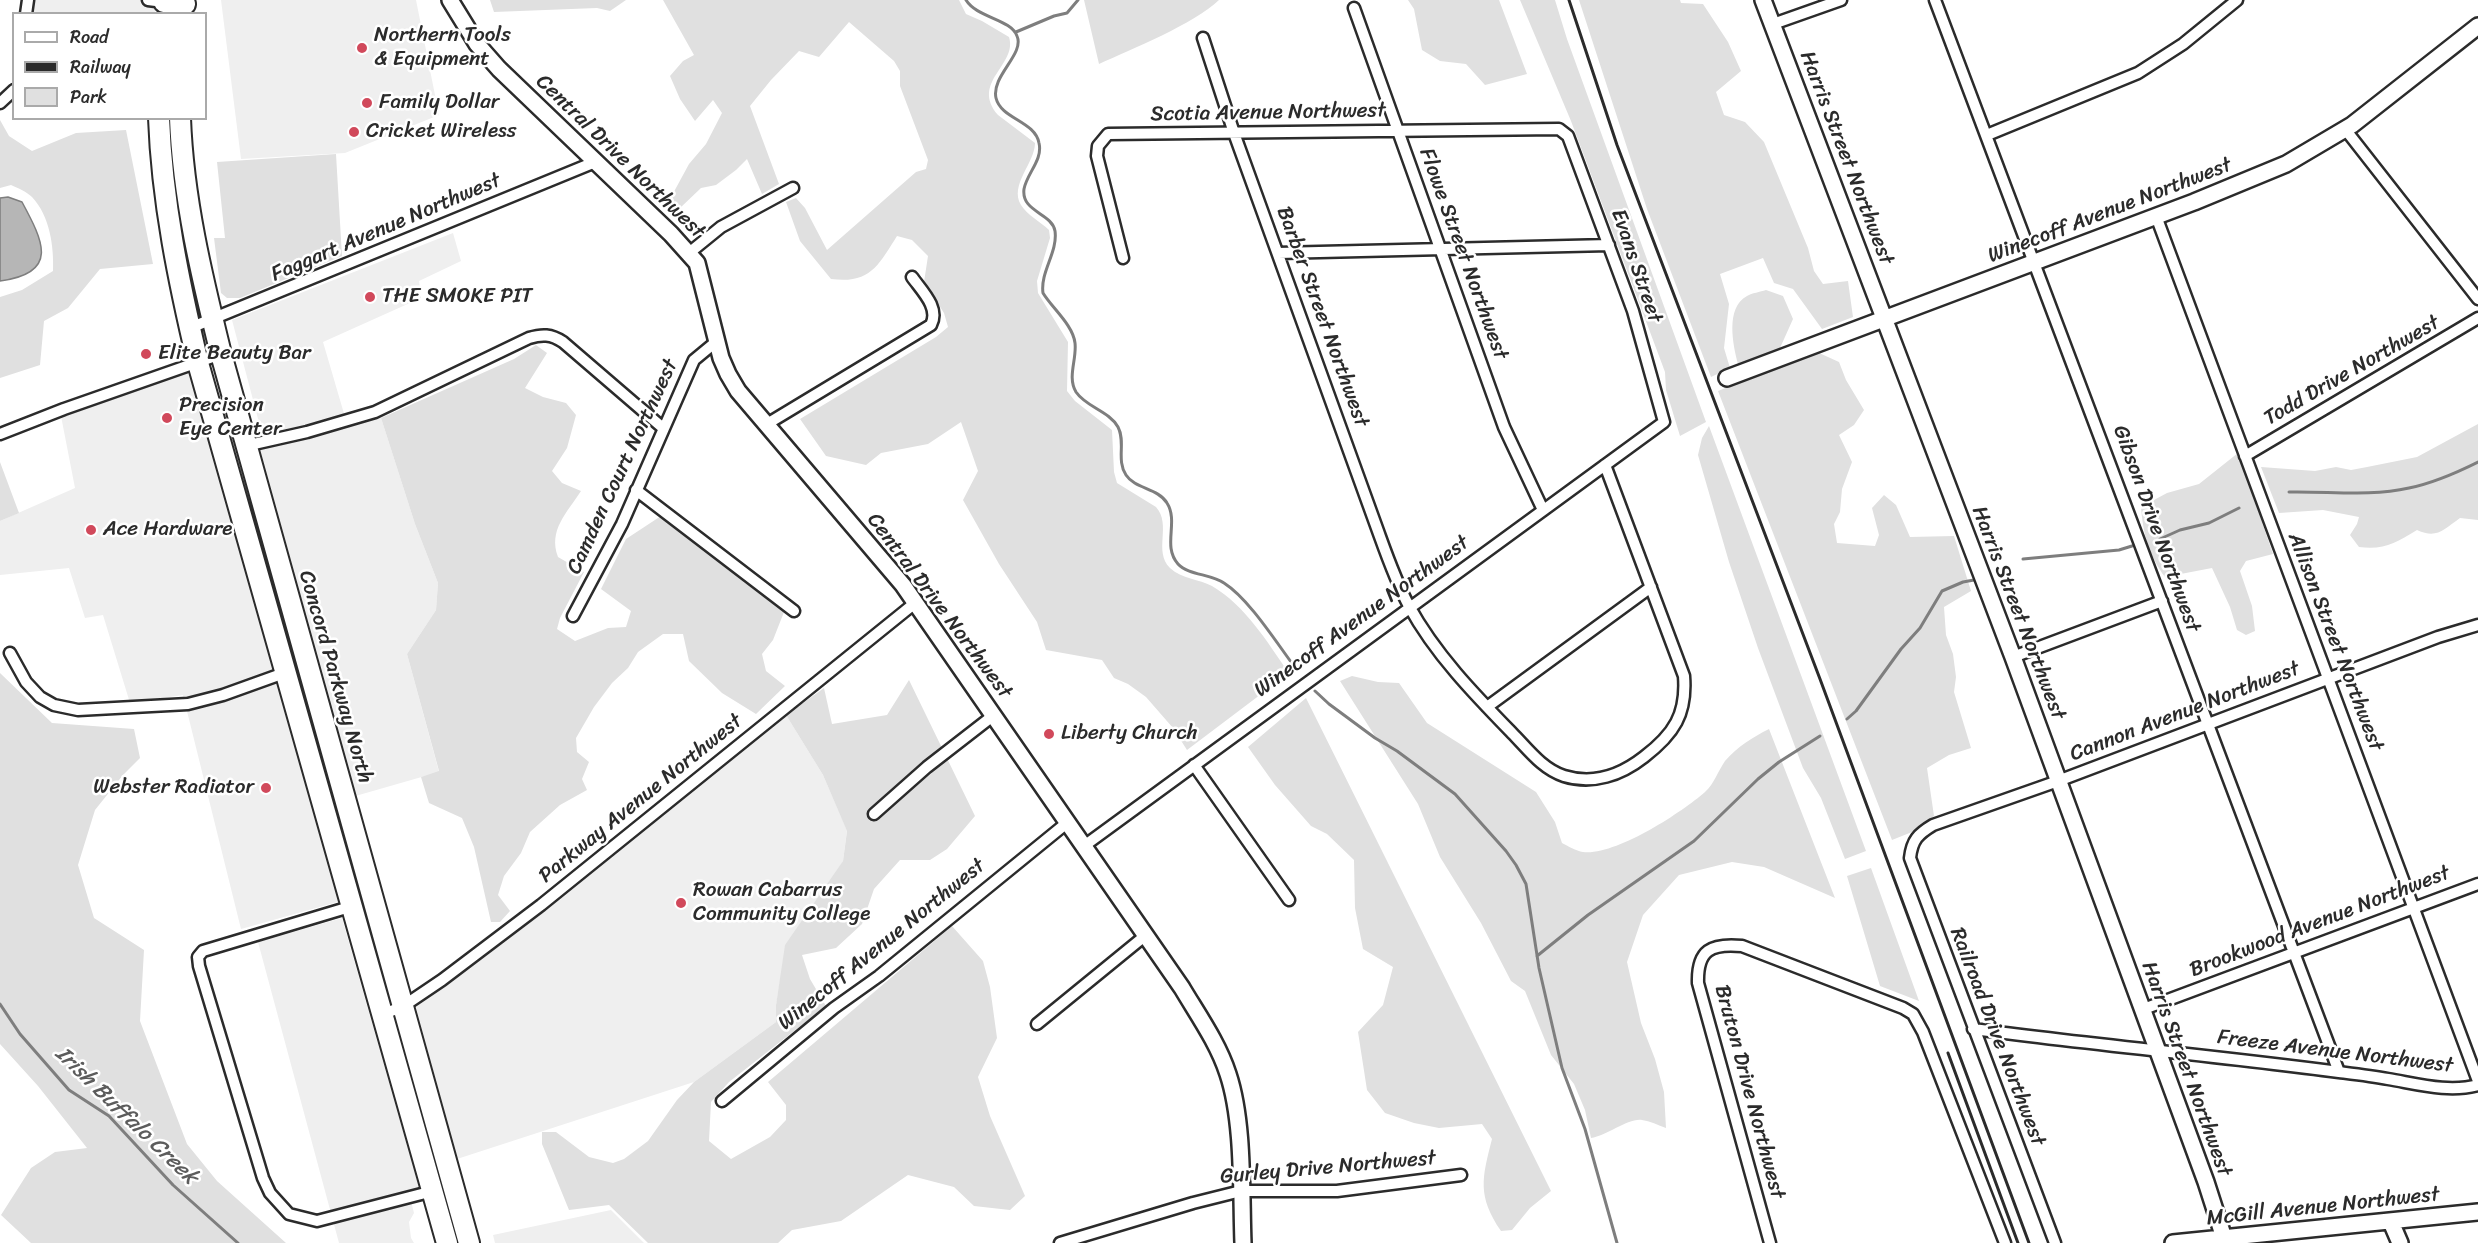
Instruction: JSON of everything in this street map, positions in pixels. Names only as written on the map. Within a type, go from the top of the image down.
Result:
[{"type":"highway","points":[[160,4],[185,6]]},
{"type":"highway","points":[[159,120],[165,191],[198,363],[447,1243]]},
{"type":"highway","name":"Concord Parkway North","points":[[180,120],[189,209],[220,354],[469,1243]]},
{"type":"highway","points":[[273,626],[294,619]]},
{"type":"highway","points":[[441,1220],[448,1219],[453,1223],[459,1243]]},
{"type":"street","name":"Central Drive Northwest","points":[[450,0],[477,44],[499,69],[697,263],[728,374],[749,405],[915,603],[1146,935],[1207,1030],[1227,1071],[1237,1122],[1243,1243]]},
{"type":"street","name":"Harris Street Northwest","points":[[1763,0],[2013,657],[2206,1182],[2224,1241]]},
{"type":"street","points":[[1773,24],[1841,0]]},
{"type":"street","name":"Gibson Drive Northwest","points":[[1935,0],[2036,262],[2339,1072]]},
{"type":"street","points":[[1987,135],[2138,73],[2183,44],[2236,0]]},
{"type":"street","name":"Flowe Street Northwest","points":[[1354,8],[1504,428],[1543,510]]},
{"type":"street","name":"Winecoff Avenue Northwest","points":[[1726,378],[2157,216],[2286,164],[2345,129],[2478,26]]},
{"type":"street","name":"Barber Street Northwest","points":[[1203,38],[1234,133],[1378,531],[1410,608],[1461,681],[1543,765],[1563,776],[1585,779],[1605,778],[1630,768],[1667,736],[1678,720],[1685,697],[1684,676],[1605,465]]},
{"type":"street","points":[[0,103],[12,92]]},
{"type":"street","name":"Scotia Avenue Northwest","points":[[1123,258],[1097,156],[1098,146],[1108,134],[1559,129]]},
{"type":"street","name":"Evans Street","points":[[1559,129],[1568,136],[1634,311],[1664,422]]},
{"type":"street","points":[[2345,129],[2478,299]]},
{"type":"street","name":"Faggart Avenue Northwest","points":[[190,328],[596,162]]},
{"type":"street","points":[[688,253],[721,227],[793,188]]},
{"type":"street","name":"Allison Street Northwest","points":[[2157,216],[2478,1083]]},
{"type":"street","points":[[1278,253],[1609,245]]},
{"type":"street","points":[[767,424],[931,326],[935,318],[934,309],[912,277]]},
{"type":"street","name":"Todd Drive Northwest","points":[[2245,456],[2478,318]]},
{"type":"street","points":[[245,446],[358,418],[417,393],[540,334],[554,336],[663,428]]},
{"type":"street","name":"Camden Court Northwest","points":[[573,616],[622,524],[694,360],[717,341]]},
{"type":"street","points":[[0,434],[220,354]]},
{"type":"street","name":"Winecoff Avenue Northwest","points":[[1084,846],[1664,422]]},
{"type":"street","points":[[636,490],[794,611]]},
{"type":"street","points":[[1487,707],[1651,587]]},
{"type":"street","points":[[2013,657],[2162,601]]},
{"type":"street","name":"Parkway Avenue Northwest","points":[[383,1014],[402,1007],[442,980],[541,905],[915,603]]},
{"type":"street","name":"Cannon Avenue Northwest","points":[[1912,844],[1916,837],[1934,825],[2058,781],[2438,637],[2478,625]]},
{"type":"street","points":[[10,653],[26,682],[40,697],[54,705],[78,710],[188,704],[229,693],[287,672]]},
{"type":"street","points":[[874,814],[927,767],[994,715]]},
{"type":"street","points":[[1194,765],[1289,900]]},
{"type":"street","name":"Winecoff Avenue Northwest","points":[[722,1101],[834,1008],[879,976],[1068,822]]},
{"type":"street","name":"Railroad Drive Northwest","points":[[1912,844],[1910,858],[2055,1243]]},
{"type":"street","name":"Brookwood Avenue Northwest","points":[[2141,1010],[2478,884]]},
{"type":"street","points":[[353,906],[203,951],[198,957],[199,966],[263,1178],[278,1204],[289,1214],[317,1221],[433,1191]]},
{"type":"street","points":[[1037,1024],[1146,935]]},
{"type":"street","name":"Bruton Drive Northwest","points":[[1770,1243],[1698,983],[1699,965],[1705,955],[1714,946],[1722,944],[1742,946],[1903,1008],[1913,1014],[1923,1032],[2005,1243]]},
{"type":"street","name":"Freeze Avenue Northwest","points":[[1973,1029],[2091,1045],[2156,1050],[2339,1072],[2426,1086],[2459,1088],[2478,1083]]},
{"type":"street","name":"Gurley Drive Northwest","points":[[1060,1243],[1202,1200],[1241,1191],[1337,1191],[1461,1175]]},
{"type":"street","name":"McGill Avenue Northwest","points":[[2173,1243],[2224,1241],[2478,1212]]},
{"type":"street","points":[[2391,1222],[2400,1243]]},
{"type":"shaded area","points":[[32,0],[156,0],[155,12],[30,12]]},
{"type":"shaded area","points":[[221,0],[416,0],[439,115],[345,153],[241,159]]},
{"type":"shaded area","points":[[8,197],[22,202],[36,230],[41,253],[39,263],[32,271],[19,277],[0,281],[0,198]]},
{"type":"shaded area","points":[[453,233],[461,261],[419,281],[421,298],[323,342],[345,417],[262,434],[232,320]]},
{"type":"shaded area","points":[[187,373],[193,375],[270,640],[309,629],[256,453],[258,447],[381,418],[415,524],[438,583],[436,610],[407,654],[439,772],[352,797],[330,703],[288,712],[341,901],[241,929],[183,695],[130,703],[103,615],[85,618],[69,568],[0,575],[0,521],[75,488],[61,416]]},
{"type":"shaded area","name":"Rowan Cabarrus Community College","points":[[786,715],[823,775],[847,830],[843,861],[781,976],[776,1005],[776,1022],[694,1082],[457,1159],[416,1007]]},
{"type":"shaded area","points":[[342,918],[422,1198],[411,1201],[414,1213],[409,1222],[414,1243],[339,1243],[258,942]]},
{"type":"shaded area","points":[[611,1210],[644,1243],[495,1243],[493,1235]]},
{"type":"green space","points":[[490,0],[626,0],[610,11],[597,8],[494,12]]},
{"type":"green space","points":[[663,0],[959,0],[966,14],[1009,37],[1010,47],[1007,56],[989,93],[991,103],[998,115],[1035,143],[1034,151],[1020,182],[1018,197],[1027,212],[1049,230],[1050,238],[1037,281],[1038,293],[1068,342],[1067,391],[1075,401],[1112,430],[1114,472],[1117,483],[1156,507],[1163,522],[1163,554],[1170,568],[1212,586],[1224,594],[1246,614],[1289,673],[1187,750],[1173,728],[1146,697],[1128,684],[1114,678],[1102,660],[1046,650],[1037,622],[999,564],[963,500],[978,471],[961,422],[928,444],[881,453],[866,465],[826,456],[800,419],[936,337],[948,327],[944,313],[924,282],[928,256],[912,240],[897,236],[878,264],[864,276],[844,280],[831,279],[800,241],[786,202],[796,198],[805,208],[827,250],[916,172],[926,169],[928,160],[900,86],[900,71],[894,61],[849,22],[819,57],[799,51],[750,106],[779,184],[762,194],[747,159],[716,185],[701,188],[679,209],[670,199],[689,164],[706,144],[722,113],[713,100],[695,121],[680,99],[670,76],[683,61],[694,55]]},
{"type":"green space","points":[[1084,0],[1219,0],[1179,27],[1099,64]]},
{"type":"green space","points":[[1408,0],[1499,0],[1527,74],[1485,85],[1466,64],[1440,61],[1422,50],[1414,9]]},
{"type":"green space","points":[[1520,0],[1555,0],[1567,39],[1706,422],[1680,436],[1666,390],[1665,372],[1571,121]]},
{"type":"green space","points":[[1579,0],[1680,0],[1681,3],[1703,4],[1728,42],[1741,71],[1716,92],[1724,115],[1745,122],[1764,142],[1808,248],[1814,271],[1823,284],[1848,281],[1853,317],[1822,329],[1793,289],[1774,283],[1763,258],[1720,274],[1729,304],[1724,348],[1730,368],[1711,377],[1647,209]]},
{"type":"green space","points":[[0,120],[9,136],[32,151],[76,133],[126,130],[153,264],[100,269],[68,308],[44,321],[40,365],[0,378],[0,297],[22,290],[53,271],[53,262],[50,232],[38,205],[30,195],[14,186],[0,188]]},
{"type":"green space","points":[[336,154],[342,256],[240,298],[227,298],[221,293],[214,238],[225,238],[217,162]]},
{"type":"green space","points":[[1766,290],[1783,296],[1793,319],[1780,348],[1738,364],[1732,327],[1736,309],[1747,296]]},
{"type":"green space","points":[[536,345],[547,353],[525,388],[543,397],[566,403],[576,415],[567,448],[552,471],[562,483],[581,491],[560,522],[555,538],[558,557],[584,572],[560,618],[557,629],[575,641],[608,628],[626,627],[631,611],[601,589],[626,539],[661,516],[784,612],[773,640],[762,654],[766,671],[785,686],[756,714],[722,693],[689,661],[683,634],[663,634],[638,652],[628,668],[612,683],[594,707],[576,738],[577,752],[589,762],[582,779],[587,790],[560,805],[530,832],[521,853],[504,876],[498,895],[510,911],[500,922],[491,922],[474,847],[462,818],[429,803],[421,777],[439,771],[407,654],[436,610],[438,583],[415,524],[381,418],[514,359]]},
{"type":"green space","points":[[1817,352],[1839,362],[1846,380],[1864,410],[1854,425],[1839,435],[1852,462],[1842,489],[1840,512],[1834,524],[1837,543],[1875,546],[1879,535],[1872,508],[1884,495],[1896,505],[1910,537],[1954,536],[1971,591],[1944,607],[1946,635],[1953,654],[1956,677],[1954,692],[1971,748],[1949,755],[1927,768],[1934,816],[1912,832],[1892,840],[1718,391]]},
{"type":"green space","points":[[2478,424],[2478,520],[2460,518],[2440,532],[2430,534],[2417,530],[2396,542],[2383,546],[2359,547],[2350,535],[2359,517],[2323,510],[2279,513],[2261,467],[2315,471],[2336,467],[2351,470],[2367,467],[2417,457]]},
{"type":"green space","points":[[1709,426],[1866,851],[1845,859],[1821,798],[1803,768],[1729,562],[1698,455],[1702,438]]},
{"type":"green space","points":[[2238,453],[2273,554],[2246,561],[2240,571],[2252,606],[2255,631],[2246,635],[2237,630],[2230,607],[2212,568],[2165,577],[2148,544],[2141,507],[2167,493],[2199,484]]},
{"type":"green space","points":[[0,462],[19,513],[0,521]]},
{"type":"green space","points":[[0,673],[52,723],[134,729],[140,758],[95,810],[78,865],[94,918],[144,950],[140,1021],[187,1144],[217,1181],[286,1243],[31,1243],[1,1215],[31,1168],[55,1152],[87,1148],[38,1086],[0,1044]]},
{"type":"green space","points":[[1352,676],[1378,682],[1399,683],[1427,723],[1536,792],[1555,822],[1562,843],[1583,852],[1612,847],[1629,840],[1680,811],[1708,789],[1725,761],[1735,751],[1769,729],[1835,898],[1764,867],[1732,862],[1679,875],[1643,915],[1627,962],[1641,1023],[1655,1059],[1664,1092],[1666,1128],[1648,1121],[1636,1120],[1591,1138],[1585,1110],[1574,1084],[1551,1055],[1525,991],[1511,981],[1481,923],[1440,857],[1418,804],[1340,681]]},
{"type":"green space","points":[[909,680],[975,816],[947,849],[930,860],[900,860],[874,889],[862,924],[836,948],[802,955],[810,979],[826,1006],[729,1082],[711,1102],[709,1141],[731,1159],[770,1137],[786,1120],[786,1105],[768,1082],[952,926],[983,961],[990,987],[997,1038],[978,1077],[990,1116],[1025,1196],[1010,1210],[974,1206],[954,1187],[908,1175],[841,1221],[792,1230],[778,1243],[648,1243],[609,1205],[569,1210],[542,1144],[542,1132],[556,1132],[589,1157],[613,1163],[624,1159],[648,1141],[677,1100],[694,1082],[776,1022],[776,1005],[785,945],[843,861],[847,831],[823,775],[786,715],[824,688],[832,724],[887,715]]},
{"type":"green space","points":[[1306,698],[1551,1191],[1530,1208],[1512,1230],[1501,1231],[1493,1219],[1485,1197],[1484,1176],[1492,1139],[1482,1124],[1439,1128],[1414,1123],[1385,1113],[1367,1090],[1358,1032],[1383,1005],[1393,967],[1363,949],[1355,908],[1354,860],[1327,834],[1311,826],[1275,785],[1248,747]]},
{"type":"green space","points":[[1871,868],[1919,1001],[1880,986],[1847,876]]},
{"type":"waterway","points":[[966,0],[978,11],[1014,30],[1017,36],[1016,50],[998,82],[996,98],[1004,111],[1031,130],[1039,143],[1039,155],[1026,183],[1024,197],[1032,208],[1053,225],[1055,231],[1054,247],[1044,277],[1043,293],[1073,336],[1075,343],[1073,386],[1080,397],[1109,417],[1118,427],[1123,469],[1130,480],[1158,494],[1167,503],[1172,518],[1171,550],[1178,564],[1182,568],[1219,580],[1233,590],[1262,622],[1294,666]]},
{"type":"waterway","points":[[1016,32],[1067,13],[1078,0]]},
{"type":"waterway","points":[[2289,492],[2394,491],[2436,480],[2478,462]]},
{"type":"waterway","points":[[2160,539],[2180,530],[2209,523],[2239,508]]},
{"type":"waterway","points":[[2023,559],[2119,550],[2132,546]]},
{"type":"waterway","points":[[1847,719],[1856,711],[1901,649],[1920,628],[1942,591],[1974,580]]},
{"type":"waterway","points":[[1315,691],[1375,738],[1397,751],[1455,794],[1516,865],[1526,884],[1539,968],[1562,1068],[1585,1129],[1617,1243]]},
{"type":"waterway","points":[[1537,956],[1588,915],[1694,841],[1758,779],[1779,762],[1820,736]]},
{"type":"waterway","name":"Irish Buffalo Creek","points":[[0,1004],[20,1034],[69,1090],[109,1116],[173,1185],[238,1243]]},
{"type":"railway","points":[[1569,0],[1617,145],[1820,679],[2029,1243]]},
{"type":"railway","points":[[1948,1053],[2018,1243]]},
{"type":"place","name":"Northern Tools & Equipment","points":[[362,48]]},
{"type":"place","name":"Family Dollar","points":[[367,103]]},
{"type":"place","name":"Cricket Wireless","points":[[354,132]]},
{"type":"place","name":"THE SMOKE PIT","points":[[370,297]]},
{"type":"place","name":"Elite Beauty Bar","points":[[146,354]]},
{"type":"place","name":"Precision Eye Center","points":[[167,418]]},
{"type":"place","name":"Ace Hardware","points":[[91,530]]},
{"type":"place","name":"Liberty Church","points":[[1049,734]]},
{"type":"place","name":"Webster Radiator","points":[[266,788]]},
{"type":"place","name":"Rowan Cabarrus Community College","points":[[681,903]]}]
